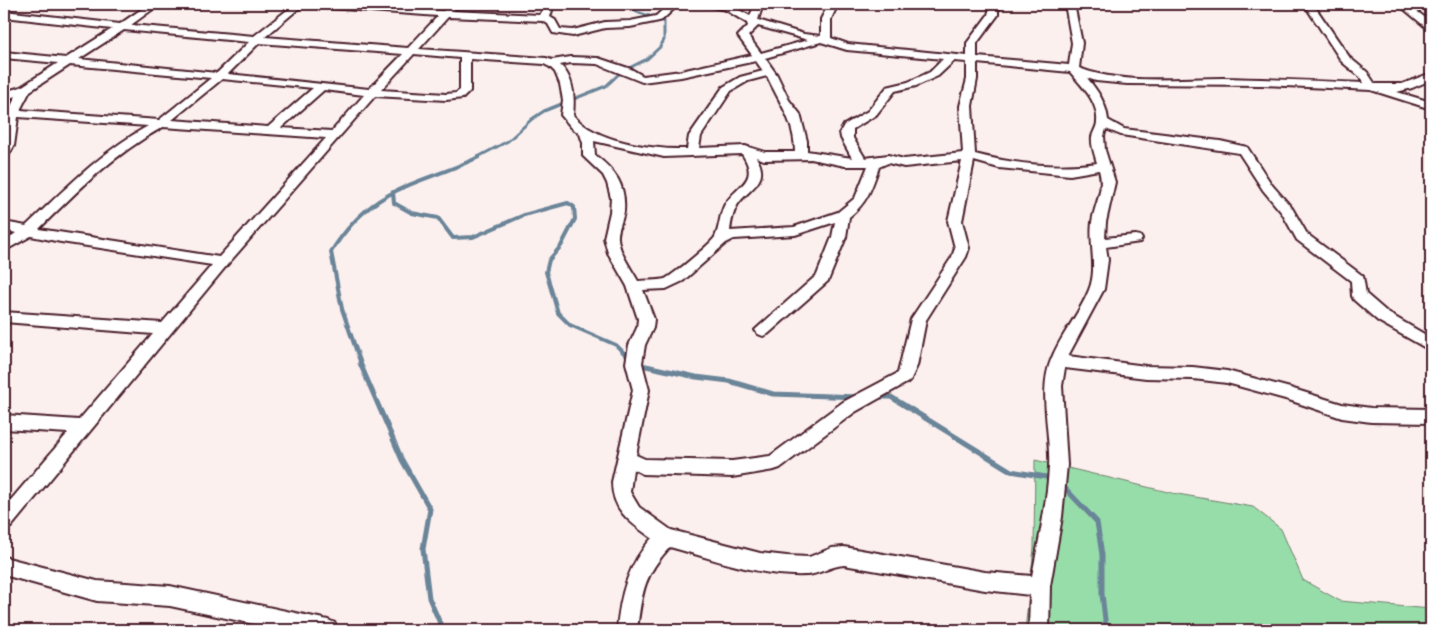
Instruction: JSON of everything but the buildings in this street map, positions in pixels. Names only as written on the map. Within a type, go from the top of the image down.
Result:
[{"type":"street","points":[[4,96],[25,89],[155,4]]},
{"type":"street","points":[[4,247],[29,231],[92,170],[131,140],[163,122],[219,77],[257,39],[300,4]]},
{"type":"street","points":[[316,4],[451,9],[545,18],[552,22],[556,31],[573,34],[605,25],[630,24],[659,18],[675,4]]},
{"type":"street","points":[[545,18],[544,13],[550,4]]},
{"type":"street","points":[[711,4],[729,8],[752,22],[803,37],[825,39],[848,47],[952,57],[972,64],[999,61],[1073,69],[1096,78],[1127,81],[1253,81],[1372,87],[1390,90],[1404,89],[1431,76]]},
{"type":"street","points":[[759,4],[752,22],[753,26],[743,36],[760,56],[794,114],[801,141],[801,155]]},
{"type":"street","points":[[825,39],[826,19],[834,4]]},
{"type":"street","points":[[627,455],[630,460],[643,466],[732,469],[774,463],[849,407],[904,376],[909,366],[919,319],[959,257],[962,248],[955,221],[969,156],[966,106],[972,64],[972,43],[990,20],[993,9],[1000,4]]},
{"type":"street","points":[[1070,4],[1078,37],[1078,54],[1073,69]]},
{"type":"street","points":[[1310,4],[1346,60],[1363,74],[1372,87],[1431,106]]},
{"type":"street","points":[[1402,4],[1431,28]]},
{"type":"street","points":[[4,521],[222,262],[372,93],[451,9]]},
{"type":"street","points":[[4,14],[122,27],[553,63],[571,60],[598,62],[627,71],[632,76],[647,78],[681,74],[825,39]]},
{"type":"street","points":[[4,55],[418,97],[458,96],[465,91],[466,55]]},
{"type":"street","points":[[860,161],[847,138],[846,132],[848,127],[872,113],[891,89],[912,84],[934,74],[952,57]]},
{"type":"street","points":[[553,63],[566,80],[569,99],[567,115],[575,125],[595,138],[656,152],[745,150],[764,156],[819,156],[845,162],[888,159],[904,163],[969,156],[999,164],[1070,170],[1104,166]]},
{"type":"street","points":[[1039,630],[1040,586],[1053,517],[1058,465],[1054,386],[1058,361],[1097,289],[1101,260],[1098,243],[1099,222],[1109,182],[1099,150],[1098,136],[1103,122],[1101,109],[1093,92],[1073,69]]},
{"type":"street","points":[[692,152],[695,136],[727,88],[744,79],[770,72]]},
{"type":"street","points":[[271,130],[322,86]]},
{"type":"street","points":[[4,153],[8,146],[13,113],[25,89]]},
{"type":"street","points":[[13,113],[336,135]]},
{"type":"street","points":[[1103,122],[1121,132],[1220,145],[1243,150],[1267,188],[1287,211],[1302,237],[1358,279],[1359,296],[1383,317],[1431,345]]},
{"type":"street","points":[[585,130],[589,143],[589,156],[609,173],[613,183],[617,198],[617,212],[611,238],[615,253],[634,286],[646,318],[645,328],[637,345],[634,364],[641,390],[621,482],[621,493],[626,504],[642,522],[666,537],[760,562],[809,566],[832,557],[844,556],[977,580],[1040,586]]},
{"type":"street","points":[[721,240],[726,216],[733,203],[753,181],[757,173],[755,163],[745,150]]},
{"type":"street","points":[[634,286],[666,284],[678,278],[721,240],[732,235],[794,231],[843,216],[861,199],[874,165],[888,159]]},
{"type":"street","points":[[763,330],[823,278],[839,237],[843,216]]},
{"type":"street","points":[[4,226],[61,238],[222,262]]},
{"type":"street","points":[[1098,243],[1135,239]]},
{"type":"street","points":[[4,317],[163,330]]},
{"type":"street","points":[[1058,361],[1119,369],[1227,377],[1290,394],[1342,411],[1371,415],[1431,416]]},
{"type":"street","points":[[4,422],[82,427]]},
{"type":"street","points":[[627,630],[630,606],[641,566],[666,537]]},
{"type":"street","points":[[4,566],[97,591],[170,596],[328,630]]},
{"type":"green space","points":[[1035,460],[1172,493],[1253,507],[1281,529],[1303,580],[1340,601],[1431,609],[1431,630],[1025,630],[1034,548]]},
{"type":"waterway","points":[[476,158],[508,141],[532,119],[544,111],[606,86],[621,72],[647,59],[660,47],[664,40],[664,21],[637,12],[627,4]]},
{"type":"waterway","points":[[393,193],[479,157]]},
{"type":"waterway","points":[[361,364],[342,309],[331,252],[347,230],[363,213],[379,200],[393,193]]},
{"type":"waterway","points":[[393,193],[394,203],[412,213],[438,218],[453,238],[473,237],[524,215],[568,203],[574,207],[575,219],[561,246],[549,260],[546,272],[558,313],[570,325],[616,345],[631,360]]},
{"type":"waterway","points":[[360,363],[402,460],[430,509],[423,549],[429,598],[443,630]]},
{"type":"waterway","points":[[637,364],[696,377],[729,381],[773,394],[859,397]]},
{"type":"waterway","points":[[876,397],[891,397],[1011,471],[1052,478]]},
{"type":"waterway","points":[[1062,485],[1097,522],[1102,555],[1102,594],[1106,628],[1109,630]]}]
